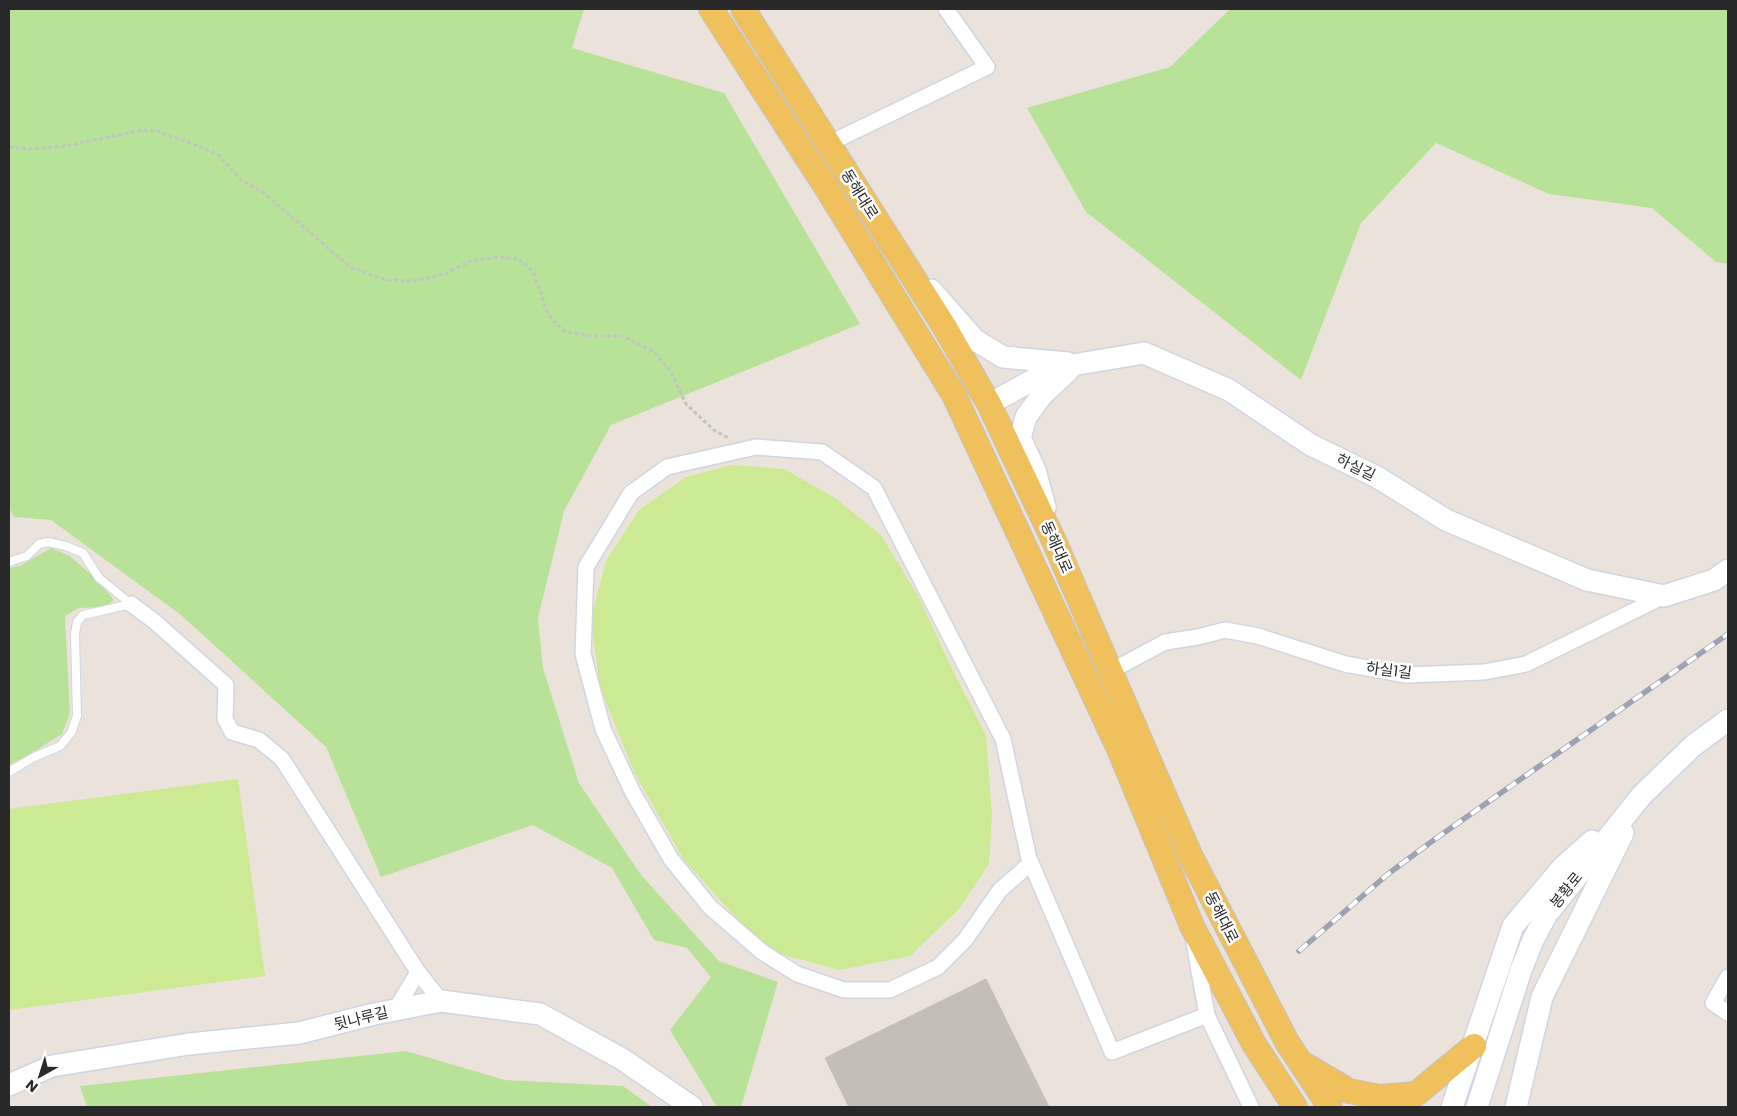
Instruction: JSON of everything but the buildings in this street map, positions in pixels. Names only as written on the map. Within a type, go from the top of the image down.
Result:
[{"type":"main road","name":"동해대로","points":[[711,9],[826,187],[950,387],[966,417],[1119,749],[1192,926],[1254,1044],[1295,1107]]},
{"type":"main road","name":"동해대로","points":[[743,9],[944,326],[989,404],[1054,540],[1190,855],[1287,1042],[1330,1107]]},
{"type":"main road","points":[[966,417],[989,404]]},
{"type":"main road","points":[[1299,1061],[1350,1091],[1380,1096],[1416,1094],[1474,1046]]},
{"type":"street","points":[[828,144],[987,67],[946,9]]},
{"type":"street","points":[[876,220],[905,249],[934,296],[976,340],[1003,357],[1075,364]]},
{"type":"street","name":"하실길","points":[[989,404],[1055,368],[1144,353],[1229,390],[1311,445],[1377,477],[1446,520],[1587,580],[1664,596],[1714,580],[1728,570]]},
{"type":"street","points":[[1054,540],[1035,470],[1020,438],[1026,417],[1042,394],[1075,364]]},
{"type":"street","points":[[1031,863],[1000,890],[965,940],[938,967],[890,990],[844,990],[797,974],[762,952],[710,908],[671,859],[632,791],[602,729],[583,654],[586,567],[631,493],[667,467],[756,447],[822,452],[874,488],[1003,739],[1031,863],[1112,1052],[1207,1015]]},
{"type":"street","name":"하실1길","points":[[1111,671],[1165,642],[1198,637],[1225,630],[1258,636],[1345,664],[1406,674],[1484,672],[1526,664],[1664,596]]},
{"type":"street","points":[[131,604],[154,621],[226,685],[225,720],[232,732],[259,740],[282,759],[418,972],[441,1001]]},
{"type":"street","name":"봉황로","points":[[1477,1107],[1521,970],[1533,940],[1547,914],[1642,795],[1694,745],[1728,720]]},
{"type":"street","points":[[1452,1107],[1514,926],[1562,868],[1642,795]]},
{"type":"street","points":[[1520,1101],[1542,997],[1642,795]]},
{"type":"street","points":[[1192,926],[1207,1015],[1251,1107]]},
{"type":"street","points":[[396,1009],[418,972]]},
{"type":"street","points":[[1728,977],[1714,1003],[1728,1013]]},
{"type":"street","name":"뒷나루길","points":[[9,1085],[52,1066],[189,1044],[300,1033],[396,1009],[441,1001],[540,1014],[622,1059],[692,1107]]},
{"type":"lane","points":[[9,562],[27,556],[38,544],[48,542],[66,546],[83,553],[99,578],[131,604]]},
{"type":"lane","points":[[9,772],[32,758],[60,746],[71,733],[77,716],[74,634],[77,622],[83,615],[131,604]]},
{"type":"path","points":[[9,147],[31,149],[65,146],[142,130],[157,131],[217,154],[241,180],[264,192],[350,267],[386,280],[414,281],[445,274],[470,260],[500,257],[519,259],[533,272],[542,293],[546,310],[554,322],[564,331],[588,336],[624,336],[654,352],[671,372],[686,404],[715,430],[748,449]]},
{"type":"green space","points":[[9,9],[584,9],[572,48],[724,93],[860,324],[611,425],[564,511],[538,618],[543,668],[579,783],[641,875],[719,961],[778,982],[741,1107],[717,1107],[670,1030],[711,977],[687,948],[654,940],[612,868],[533,825],[381,877],[326,747],[181,615],[51,520],[14,517],[9,508]]},
{"type":"green space","points":[[1230,9],[1728,9],[1728,264],[1716,262],[1652,208],[1549,194],[1436,143],[1361,223],[1301,380],[1086,212],[1027,108],[1170,67]]},
{"type":"green space","points":[[731,465],[784,469],[835,498],[881,535],[918,596],[986,735],[992,815],[989,864],[959,909],[910,956],[839,970],[773,952],[740,922],[684,860],[634,772],[600,687],[591,619],[606,561],[639,510],[686,477]]},
{"type":"green space","points":[[51,548],[70,556],[96,579],[114,600],[104,607],[79,608],[65,616],[70,713],[62,734],[9,765],[9,568],[20,566]]},
{"type":"green space","points":[[238,779],[265,976],[9,1010],[9,809]]},
{"type":"green space","points":[[406,1051],[505,1080],[623,1086],[652,1107],[87,1107],[80,1086]]},
{"type":"railway","points":[[1299,951],[1388,874],[1431,842],[1728,634]]}]
